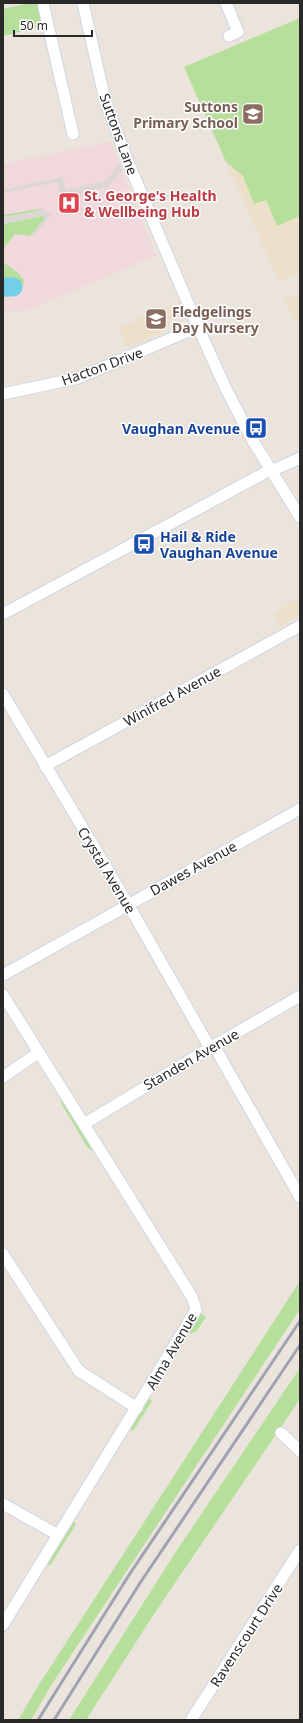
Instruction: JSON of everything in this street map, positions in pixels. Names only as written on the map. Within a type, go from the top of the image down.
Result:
[{"type":"street","points":[[43,3],[73,134]]},
{"type":"street","name":"Suttons Lane","points":[[83,3],[105,100],[128,162],[226,389],[271,470],[300,517]]},
{"type":"street","points":[[226,3],[238,32],[229,36]]},
{"type":"street","name":"Hacton Drive","points":[[3,394],[78,378],[198,327]]},
{"type":"street","points":[[3,614],[271,470],[300,458]]},
{"type":"street","name":"Winifred Avenue","points":[[45,766],[300,626]]},
{"type":"street","name":"Crystal Avenue","points":[[3,694],[300,1197]]},
{"type":"street","name":"Dawes Avenue","points":[[3,975],[300,809]]},
{"type":"street","name":"Alma Avenue","points":[[3,996],[196,1304],[195,1314],[3,1625]]},
{"type":"street","name":"Standen Avenue","points":[[84,1124],[300,996]]},
{"type":"street","points":[[3,1077],[38,1053]]},
{"type":"street","points":[[3,1254],[79,1371],[137,1408]]},
{"type":"street","points":[[281,1433],[300,1451]]},
{"type":"street","points":[[3,1504],[58,1535]]},
{"type":"street","name":"Ravenscourt Drive","points":[[191,1720],[300,1550]]},
{"type":"shaded area","name":"Suttons Primary School","points":[[300,18],[300,273],[279,281],[184,67]]},
{"type":"shaded area","name":"St. George's Health & Wellbeing Hub","points":[[111,141],[156,256],[26,311],[3,311],[3,164]]},
{"type":"shaded area","points":[[120,163],[122,169],[114,181],[107,187],[83,192],[70,209],[62,202],[57,182],[3,193],[3,190],[62,177],[66,190],[104,181]]},
{"type":"shaded area","points":[[43,208],[51,215],[33,236],[30,236],[45,218],[43,216],[3,224],[3,217],[38,211],[38,209]]},
{"type":"shaded area","points":[[300,293],[300,319],[294,322],[285,300]]},
{"type":"shaded area","name":"Fledgelings Day Nursery","points":[[176,304],[178,311],[163,332],[127,347],[119,327]]},
{"type":"shaded area","points":[[300,596],[300,616],[280,626],[273,614]]},
{"type":"green space","points":[[29,3],[39,3],[44,26],[3,36],[3,9]]},
{"type":"green space","name":"Suttons Primary School","points":[[300,18],[300,216],[277,226],[266,200],[254,204],[243,176],[226,162],[184,67]]},
{"type":"green space","points":[[38,209],[38,211],[3,217],[3,215]]},
{"type":"green space","points":[[43,216],[46,218],[30,236],[15,234],[3,249],[3,224]]},
{"type":"green space","points":[[3,262],[17,272],[24,280],[22,287],[18,292],[3,298]]},
{"type":"green space","points":[[62,1096],[95,1152],[88,1148],[62,1105],[60,1097]]},
{"type":"green space","points":[[300,1281],[300,1309],[52,1684],[31,1720],[18,1720],[40,1683]]},
{"type":"green space","points":[[200,1313],[206,1317],[196,1332],[186,1335]]},
{"type":"green space","points":[[300,1368],[300,1399],[156,1611],[86,1720],[69,1720],[175,1553]]},
{"type":"green space","points":[[149,1398],[152,1401],[133,1431],[130,1429]]},
{"type":"green space","points":[[73,1521],[76,1524],[50,1566],[46,1563]]},
{"type":"waterway","points":[[3,287],[13,287]]},
{"type":"railway","points":[[38,1720],[129,1575],[300,1321]]},
{"type":"railway","points":[[54,1720],[140,1583],[300,1345]]},
{"type":"place","name":"Suttons Primary School","points":[[253,114]]},
{"type":"place","name":"St. George's Health & Wellbeing Hub","points":[[69,203]]},
{"type":"place","name":"Fledgelings Day Nursery","points":[[156,319]]},
{"type":"place","name":"Vaughan Avenue","points":[[256,428]]},
{"type":"place","name":"Hail & Ride Vaughan Avenue","points":[[144,544]]}]
